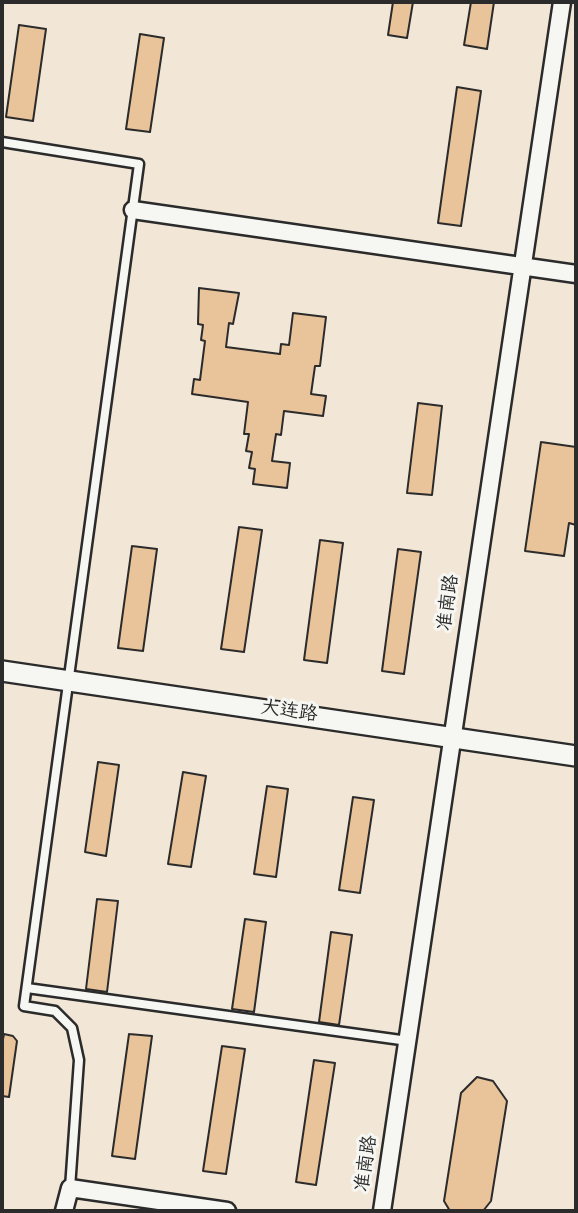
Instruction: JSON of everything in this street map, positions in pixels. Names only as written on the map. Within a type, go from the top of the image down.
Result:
[{"type":"street","name":"准南路","points":[[382,1211],[562,2]]},
{"type":"street","points":[[133,210],[576,274]]},
{"type":"street","name":"大连路","points":[[2,671],[576,756]]},
{"type":"street","points":[[64,1211],[70,1188],[227,1211]]},
{"type":"lane","points":[[2,142],[139,164],[24,1006],[55,1011],[72,1028],[79,1060],[70,1188]]},
{"type":"lane","points":[[27,988],[408,1041]]},
{"type":"building","points":[[393,2],[413,2],[407,38],[388,35]]},
{"type":"building","points":[[471,2],[494,2],[487,49],[464,45]]},
{"type":"building","points":[[19,25],[46,29],[33,121],[6,117]]},
{"type":"building","points":[[140,34],[164,38],[150,132],[126,129]]},
{"type":"building","points":[[457,87],[481,91],[461,226],[438,223]]},
{"type":"building","points":[[199,288],[239,293],[233,324],[229,323],[226,347],[280,354],[281,344],[289,345],[293,313],[326,317],[320,366],[315,366],[311,394],[326,396],[323,416],[284,411],[281,435],[276,434],[272,461],[290,463],[287,488],[253,484],[255,469],[249,468],[252,452],[246,451],[249,434],[244,434],[248,402],[192,394],[194,379],[200,380],[205,341],[201,340],[203,325],[198,324]]},
{"type":"building","points":[[418,403],[442,406],[432,495],[407,493]]},
{"type":"building","points":[[541,442],[576,447],[576,525],[569,523],[564,556],[525,551]]},
{"type":"building","points":[[239,527],[262,530],[244,652],[221,649]]},
{"type":"building","points":[[320,540],[343,543],[327,663],[304,660]]},
{"type":"building","points":[[132,546],[157,549],[143,651],[118,648]]},
{"type":"building","points":[[398,549],[421,552],[404,674],[382,671]]},
{"type":"building","points":[[98,762],[119,765],[106,856],[85,852]]},
{"type":"building","points":[[183,772],[206,776],[191,867],[168,864]]},
{"type":"building","points":[[267,786],[288,789],[276,877],[254,874]]},
{"type":"building","points":[[353,797],[374,800],[360,893],[339,890]]},
{"type":"building","points":[[97,899],[118,901],[107,992],[86,989]]},
{"type":"building","points":[[245,919],[266,922],[254,1012],[232,1009]]},
{"type":"building","points":[[331,932],[352,935],[339,1025],[319,1022]]},
{"type":"building","points":[[4,1034],[13,1036],[17,1041],[9,1097],[2,1096]]},
{"type":"building","points":[[129,1034],[152,1036],[135,1159],[112,1156]]},
{"type":"building","points":[[222,1046],[245,1049],[226,1174],[203,1171]]},
{"type":"building","points":[[314,1060],[335,1063],[316,1185],[296,1182]]},
{"type":"building","points":[[477,1077],[493,1081],[507,1101],[491,1201],[483,1211],[450,1211],[444,1201],[461,1093]]}]
